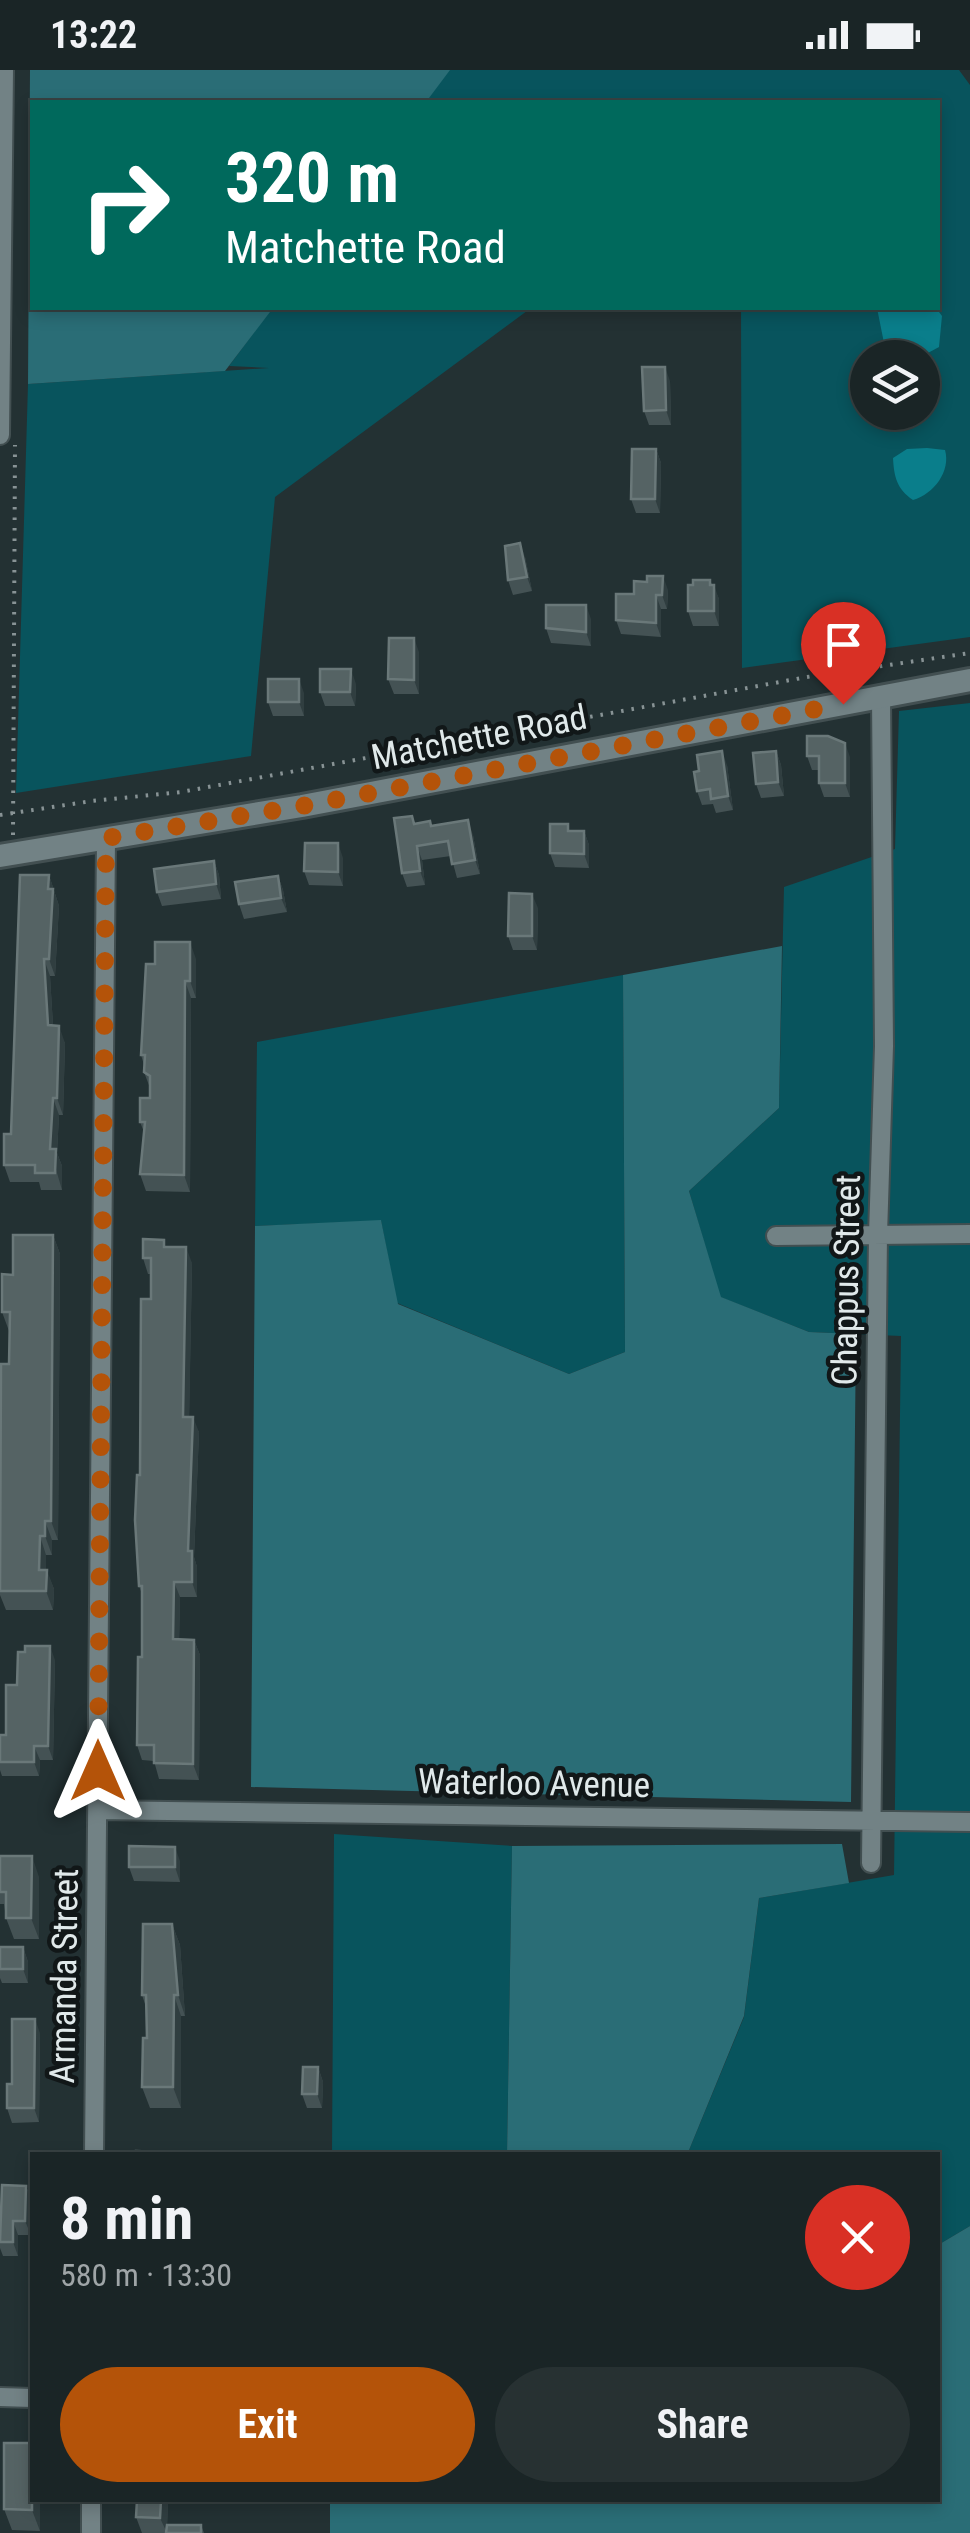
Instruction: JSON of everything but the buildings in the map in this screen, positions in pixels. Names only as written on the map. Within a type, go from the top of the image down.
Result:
[{"type":"street","points":[[4,70],[8,438]]},
{"type":"street","name":"Matchette Road","points":[[7,855],[302,806],[970,680]]},
{"type":"street","name":"Chappus Street","points":[[871,1863],[884,1046],[880,697]]},
{"type":"street","name":"Armanda Street","points":[[94,2152],[106,838]]},
{"type":"street","points":[[776,1236],[970,1234]]},
{"type":"street","name":"Waterloo Avenue","points":[[98,1810],[970,1822]]},
{"type":"street","points":[[0,2397],[30,2398]]},
{"type":"street","points":[[91,2502],[91,2533]]},
{"type":"path","points":[[7,855],[12,813],[8,438]]},
{"type":"path","points":[[0,816],[181,792],[807,677],[970,653]]},
{"type":"shaded area","points":[[30,70],[450,70],[428,100],[30,100],[30,310],[271,310],[225,371],[28,384]]},
{"type":"shaded area","points":[[448,70],[959,70],[970,85],[970,637],[742,668],[741,310],[940,310],[940,100],[426,100]]},
{"type":"shaded area","points":[[271,310],[528,310],[275,497],[251,756],[16,793],[28,384],[269,368],[229,366]]},
{"type":"shaded area","points":[[877,310],[938,310],[942,316],[940,340],[883,340]]},
{"type":"shaded area","points":[[907,449],[945,450],[945,466],[934,487],[913,500],[897,482],[893,458]]},
{"type":"shaded area","points":[[970,703],[970,2226],[940,2244],[940,2152],[688,2152],[744,2017],[759,1898],[894,1875],[901,1336],[809,1332],[720,1297],[689,1191],[779,1108],[784,887],[895,849],[899,711]]},
{"type":"shaded area","points":[[782,946],[779,1108],[689,1191],[721,1297],[809,1332],[856,1334],[851,1802],[251,1787],[255,1226],[381,1220],[398,1304],[569,1374],[625,1352],[623,975]]},
{"type":"shaded area","points":[[623,975],[625,1352],[569,1374],[397,1303],[381,1221],[255,1226],[257,1042]]},
{"type":"shaded area","points":[[334,1834],[512,1846],[507,2152],[332,2152]]},
{"type":"shaded area","points":[[842,1844],[849,1883],[759,1898],[744,2016],[688,2152],[507,2152],[512,1846]]},
{"type":"shaded area","points":[[970,2226],[970,2533],[330,2533],[330,2502],[940,2502],[940,2244]]},
{"type":"route","points":[[98,1771],[106,838],[302,806],[843,704]]}]
